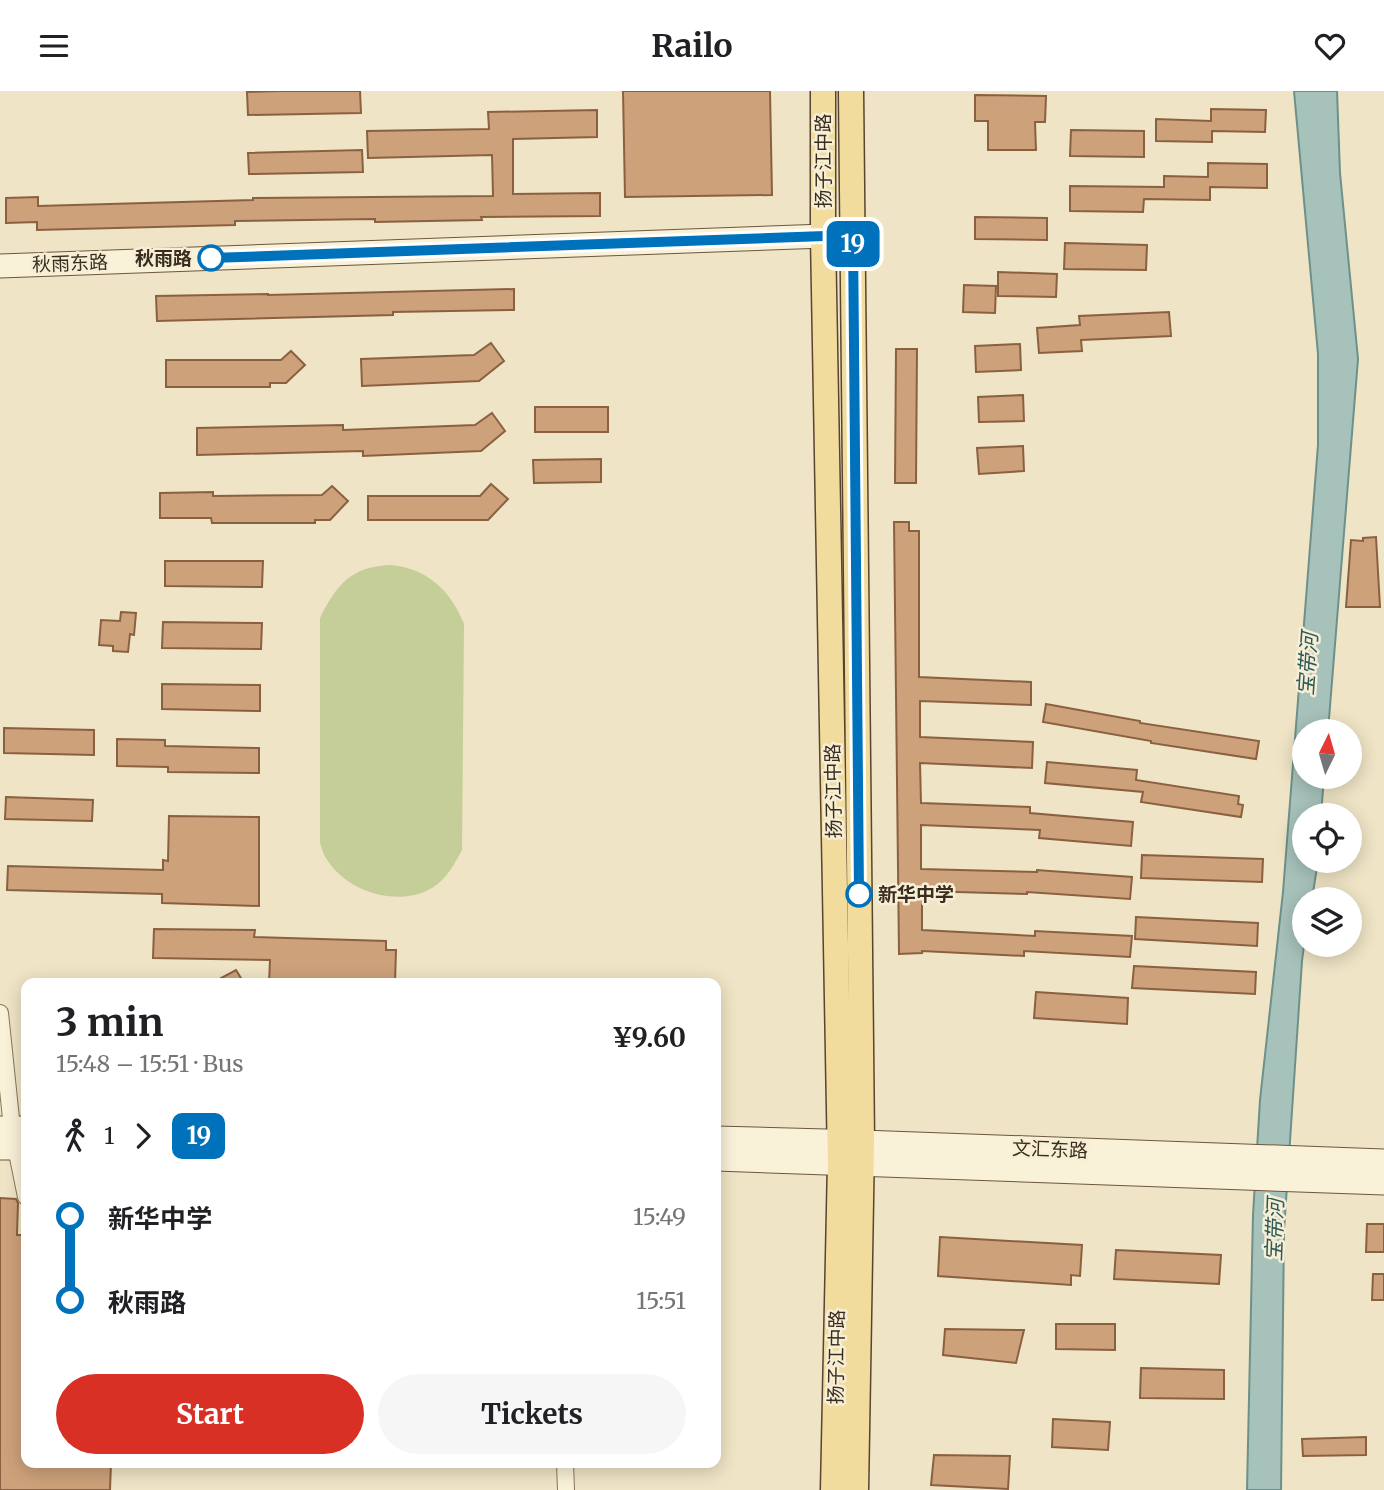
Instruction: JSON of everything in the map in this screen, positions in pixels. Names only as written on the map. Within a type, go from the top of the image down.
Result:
[{"type":"main road","name":"扬子江中路","points":[[823,91],[823,236],[851,1152],[856,1490]]},
{"type":"main road","name":"扬子江中路","points":[[833,1490],[851,1152],[851,91]]},
{"type":"street","name":"秋雨东路","points":[[0,266],[853,235]]},
{"type":"street","points":[[0,1013],[13,1138],[21,1174]]},
{"type":"street","name":"文汇东路","points":[[721,1139],[851,1152],[1350,1171],[1384,1183]]},
{"type":"street","name":"文汇东路","points":[[721,1159],[851,1152]]},
{"type":"street","name":"文汇东路","points":[[1350,1171],[1384,1161]]},
{"type":"street","points":[[565,1468],[566,1490]]},
{"type":"green space","points":[[390,565],[415,571],[436,583],[452,601],[464,624],[462,850],[442,881],[419,894],[404,897],[374,893],[346,880],[326,858],[320,843],[320,618],[347,579],[365,569]]},
{"type":"water","name":"宝带河","points":[[1294,91],[1337,91],[1340,173],[1358,359],[1329,719],[1297,719],[1318,445],[1318,354]]},
{"type":"water","name":"宝带河","points":[[1292,777],[1292,789],[1323,789],[1322,803],[1292,803],[1292,873],[1316,873],[1314,887],[1292,887],[1292,957],[1302,957],[1284,1231],[1281,1490],[1247,1490],[1253,1215],[1260,1100],[1283,892]]},
{"type":"building","points":[[360,91],[361,113],[248,115],[247,92]]},
{"type":"building","points":[[623,91],[770,91],[772,195],[625,197]]},
{"type":"building","points":[[975,95],[1046,96],[1045,122],[1035,122],[1036,150],[988,150],[988,121],[975,121]]},
{"type":"building","points":[[1211,109],[1266,110],[1265,132],[1212,131],[1212,142],[1156,141],[1156,119],[1211,121]]},
{"type":"building","points":[[597,110],[597,137],[513,139],[513,194],[600,193],[600,216],[481,217],[482,220],[375,222],[375,219],[235,221],[235,225],[37,230],[37,222],[6,223],[6,198],[38,197],[38,206],[253,198],[493,196],[492,155],[368,158],[367,131],[489,129],[488,112]]},
{"type":"building","points":[[1071,130],[1144,131],[1144,157],[1070,156]]},
{"type":"building","points":[[362,150],[363,172],[249,174],[248,153]]},
{"type":"building","points":[[1208,163],[1267,164],[1267,188],[1210,187],[1210,200],[1144,199],[1143,212],[1070,211],[1070,186],[1164,187],[1164,176],[1208,177]]},
{"type":"building","points":[[975,217],[1047,218],[1047,240],[975,239]]},
{"type":"building","points":[[1065,243],[1147,245],[1146,270],[1064,269]]},
{"type":"building","points":[[998,272],[1057,274],[1056,297],[998,296]]},
{"type":"building","points":[[964,285],[996,286],[995,313],[963,312]]},
{"type":"building","points":[[514,289],[514,310],[157,321],[156,296]]},
{"type":"building","points":[[1169,312],[1171,336],[1081,340],[1082,351],[1039,353],[1037,328],[1080,325],[1079,316]]},
{"type":"building","points":[[491,343],[504,361],[479,381],[362,386],[361,359],[474,355]]},
{"type":"building","points":[[1020,344],[1021,370],[976,372],[975,346]]},
{"type":"building","points":[[896,349],[917,349],[916,483],[895,483]]},
{"type":"building","points":[[291,351],[305,365],[286,383],[270,383],[270,387],[166,387],[166,360],[281,360]]},
{"type":"building","points":[[1023,395],[1024,421],[979,422],[978,397]]},
{"type":"building","points":[[535,407],[608,407],[608,432],[535,432]]},
{"type":"building","points":[[492,413],[505,431],[481,451],[363,456],[363,451],[197,455],[197,428],[343,425],[343,430],[475,425]]},
{"type":"building","points":[[1023,446],[1024,471],[979,474],[977,448]]},
{"type":"building","points":[[601,459],[601,482],[534,483],[533,460]]},
{"type":"building","points":[[491,484],[508,499],[488,520],[368,520],[368,496],[480,496]]},
{"type":"building","points":[[332,486],[348,501],[330,520],[315,520],[315,523],[212,523],[211,518],[160,518],[160,493],[213,492],[213,496],[322,495]]},
{"type":"building","points":[[894,522],[909,522],[909,531],[919,531],[919,677],[1031,682],[1031,705],[920,701],[920,737],[1033,742],[1032,768],[920,763],[921,803],[1030,807],[1030,813],[1133,822],[1131,846],[1039,838],[1040,830],[921,825],[921,869],[1037,870],[1132,877],[1130,899],[1027,892],[922,891],[922,930],[1035,936],[1035,931],[1132,936],[1130,957],[1024,951],[1024,956],[922,951],[899,954]]},
{"type":"building","points":[[1376,537],[1380,607],[1346,607],[1351,540],[1363,541],[1363,538]]},
{"type":"building","points":[[165,561],[263,561],[262,587],[165,586]]},
{"type":"building","points":[[121,612],[136,613],[134,635],[130,634],[128,652],[113,651],[113,646],[99,645],[101,620],[120,621]]},
{"type":"building","points":[[163,622],[262,623],[261,649],[162,648]]},
{"type":"building","points":[[162,684],[260,685],[260,711],[162,709]]},
{"type":"building","points":[[1046,704],[1140,723],[1259,741],[1256,759],[1151,743],[1043,722]]},
{"type":"building","points":[[4,728],[94,730],[94,755],[4,753]]},
{"type":"building","points":[[117,739],[165,740],[165,746],[259,748],[259,773],[168,772],[168,767],[117,766]]},
{"type":"building","points":[[1047,762],[1137,770],[1136,780],[1239,796],[1238,804],[1243,805],[1241,817],[1141,802],[1143,792],[1045,783]]},
{"type":"building","points":[[6,797],[93,800],[92,821],[5,819]]},
{"type":"building","points":[[169,816],[259,817],[259,906],[162,903],[162,894],[7,890],[8,866],[163,870],[163,860],[168,861]]},
{"type":"building","points":[[1142,855],[1263,859],[1262,882],[1141,878]]},
{"type":"building","points":[[1136,917],[1258,923],[1257,946],[1135,939]]},
{"type":"building","points":[[154,929],[255,930],[254,937],[386,941],[386,950],[396,950],[395,978],[269,978],[270,960],[153,958]]},
{"type":"building","points":[[1134,966],[1256,972],[1255,994],[1132,988]]},
{"type":"building","points":[[236,970],[241,978],[221,978]]},
{"type":"building","points":[[1036,992],[1128,998],[1127,1024],[1034,1018]]},
{"type":"building","points":[[0,1198],[16,1199],[17,1235],[21,1235],[21,1468],[111,1468],[110,1490],[0,1490]]},
{"type":"building","points":[[1367,1224],[1384,1224],[1384,1252],[1366,1252]]},
{"type":"building","points":[[940,1237],[1082,1245],[1080,1276],[1071,1275],[1071,1285],[938,1276]]},
{"type":"building","points":[[1116,1250],[1221,1255],[1219,1284],[1114,1279]]},
{"type":"building","points":[[1373,1274],[1384,1274],[1384,1300],[1372,1300]]},
{"type":"building","points":[[1056,1324],[1115,1324],[1115,1350],[1056,1349]]},
{"type":"building","points":[[945,1329],[1024,1330],[1016,1363],[943,1355]]},
{"type":"building","points":[[1141,1368],[1224,1370],[1224,1399],[1140,1398]]},
{"type":"building","points":[[1053,1419],[1110,1422],[1108,1450],[1052,1447]]},
{"type":"building","points":[[1366,1437],[1366,1455],[1303,1456],[1302,1439]]},
{"type":"building","points":[[934,1455],[1010,1456],[1008,1489],[931,1485]]},
{"type":"bus line","name":"19","points":[[211,258],[853,235],[859,894]]},
{"type":"place","name":"秋雨路","points":[[211,258]]},
{"type":"place","name":"新华中学","points":[[859,894]]}]
